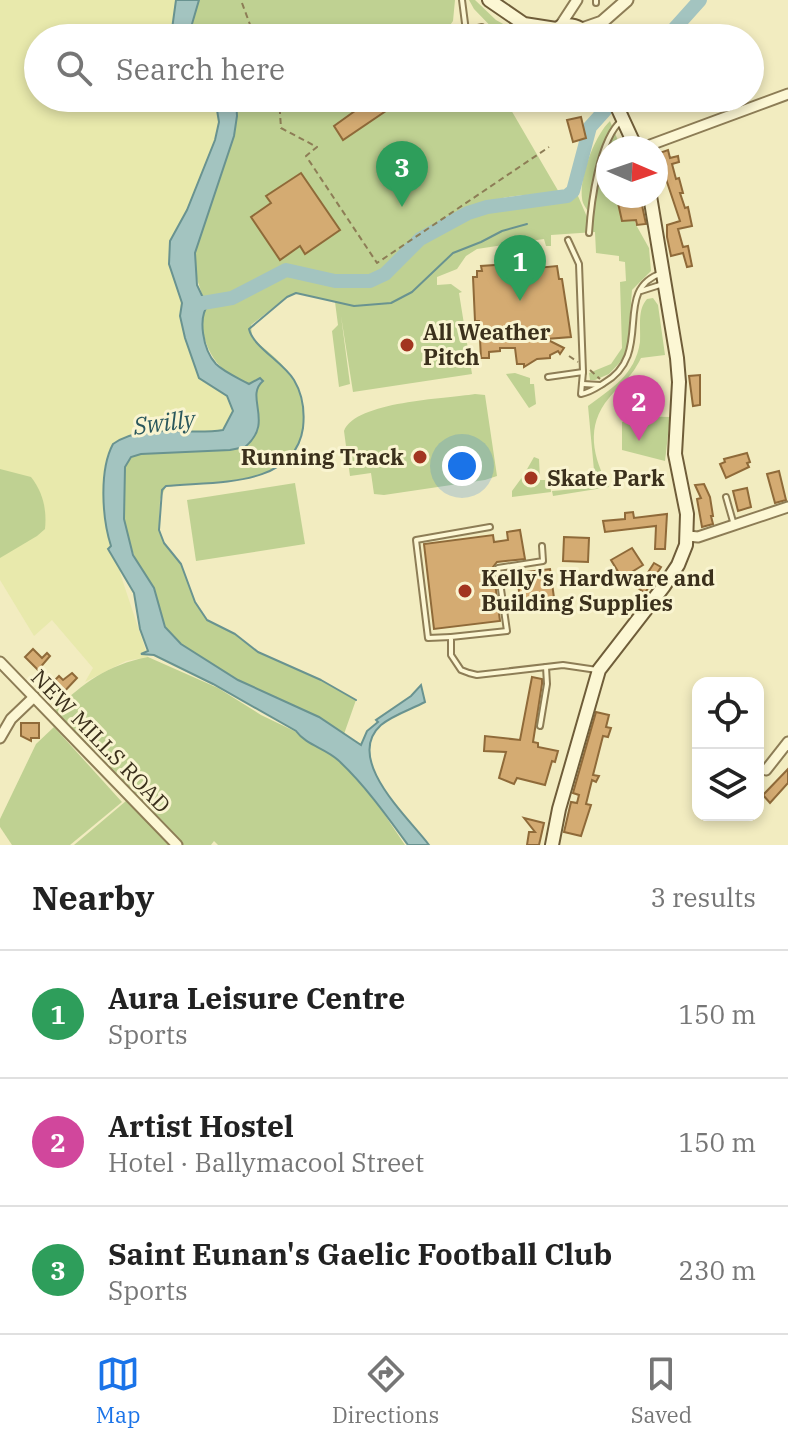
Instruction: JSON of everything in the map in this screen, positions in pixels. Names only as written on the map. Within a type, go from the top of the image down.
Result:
[{"type":"main road","points":[[489,0],[524,24]]},
{"type":"main road","points":[[621,112],[633,136]]},
{"type":"main road","points":[[552,845],[559,809],[599,670],[671,576],[684,553],[688,536],[687,514],[675,454],[679,382],[670,305],[652,208]]},
{"type":"street","points":[[560,24],[578,0]]},
{"type":"street","points":[[578,0],[576,12],[581,24]]},
{"type":"street","points":[[598,24],[627,0]]},
{"type":"street","points":[[764,103],[788,94]]},
{"type":"street","points":[[668,137],[738,112]]},
{"type":"street","points":[[688,536],[698,537],[788,507]]},
{"type":"street","name":"NEW MILLS ROAD","points":[[0,662],[4,672],[34,697],[177,845]]},
{"type":"street","points":[[0,738],[11,719],[34,697]]},
{"type":"street","points":[[766,770],[788,742]]},
{"type":"lane","points":[[462,0],[465,24]]},
{"type":"lane","points":[[589,233],[590,209],[607,143],[612,131],[624,118]]},
{"type":"lane","points":[[568,240],[579,264],[581,394],[591,392],[615,376],[628,358],[633,340],[635,300],[639,292],[645,281],[665,278]]},
{"type":"lane","points":[[639,292],[665,278]]},
{"type":"lane","points":[[650,287],[670,305]]},
{"type":"lane","points":[[548,377],[583,372]]},
{"type":"lane","points":[[582,384],[600,385]]},
{"type":"lane","points":[[726,497],[734,525]]},
{"type":"lane","points":[[490,527],[416,540],[428,638],[507,631],[498,568],[543,561],[542,546]]},
{"type":"lane","points":[[451,637],[451,655],[461,670],[477,675],[563,665],[599,670]]},
{"type":"lane","points":[[540,726],[547,684],[546,667]]},
{"type":"path","points":[[242,3],[250,24]]},
{"type":"path","points":[[280,112],[281,128],[317,147],[306,156],[377,263],[549,147]]},
{"type":"green space","points":[[0,0],[192,0],[189,24],[24,24],[24,112],[225,112],[181,254],[197,362],[239,410],[230,435],[126,440],[112,530],[121,576],[148,657],[126,661],[85,682],[93,668],[52,620],[34,636],[0,580]]},
{"type":"green space","points":[[199,0],[455,0],[451,24],[192,24]]},
{"type":"green space","points":[[469,0],[475,0],[503,24],[488,24]]},
{"type":"green space","points":[[237,112],[512,112],[560,194],[494,200],[478,209],[562,198],[571,194],[578,196],[587,217],[591,215],[583,203],[582,189],[596,142],[596,208],[634,208],[635,223],[649,248],[651,271],[632,290],[628,345],[623,359],[609,374],[595,380],[590,380],[589,373],[611,364],[622,348],[620,282],[626,281],[625,262],[619,261],[619,256],[596,253],[595,232],[551,235],[551,246],[546,246],[544,239],[477,249],[466,256],[457,269],[437,277],[437,285],[451,284],[462,292],[459,293],[472,374],[353,392],[341,316],[350,384],[339,387],[332,331],[338,325],[335,302],[296,293],[251,325],[252,338],[286,369],[300,394],[304,420],[298,445],[282,464],[258,475],[166,486],[160,500],[159,530],[164,543],[181,564],[195,602],[207,620],[235,634],[258,652],[321,680],[356,700],[344,734],[319,717],[238,680],[181,644],[165,627],[153,588],[137,563],[126,533],[123,510],[125,467],[131,457],[245,447],[257,386],[225,371],[211,354],[203,332],[204,301],[195,261],[234,136]]},
{"type":"green space","points":[[610,121],[616,136],[599,136],[604,127]]},
{"type":"green space","points":[[653,298],[658,305],[665,355],[641,358],[630,376],[601,409],[594,431],[599,465],[609,487],[553,496],[552,491],[588,488],[587,482],[595,481],[588,406],[628,372],[640,342],[642,308],[647,299]]},
{"type":"green space","points":[[515,373],[530,378],[530,384],[534,384],[536,404],[529,408],[506,374]]},
{"type":"green space","name":"Running Track","points":[[485,395],[497,476],[384,495],[374,494],[371,473],[350,476],[344,431],[352,421],[383,407]]},
{"type":"green space","points":[[634,416],[670,417],[665,461],[622,450],[622,422]]},
{"type":"green space","name":"Skate Park","points":[[534,457],[539,459],[540,480],[550,480],[551,492],[512,497],[512,491],[527,475]]},
{"type":"green space","points":[[0,469],[31,477],[45,508],[45,529],[0,558]]},
{"type":"green space","points":[[295,483],[305,544],[196,561],[187,500]]},
{"type":"green space","points":[[148,657],[218,688],[261,715],[315,741],[340,759],[364,784],[405,845],[218,845],[214,841],[211,845],[179,845],[54,711],[96,676]]},
{"type":"green space","points":[[54,727],[122,802],[70,845],[12,845],[0,827],[0,819],[36,744]]},
{"type":"green space","points":[[126,801],[170,845],[74,845]]},
{"type":"water","points":[[176,0],[199,0],[192,24],[173,24]]},
{"type":"water","points":[[217,112],[237,112],[234,136],[195,253],[197,285],[209,304],[203,317],[203,334],[211,358],[219,367],[249,384],[260,378],[263,381],[256,395],[258,428],[245,447],[131,457],[125,467],[124,519],[133,555],[154,588],[165,627],[181,644],[238,680],[319,717],[361,745],[367,731],[378,722],[376,720],[411,696],[421,685],[425,702],[381,725],[371,739],[370,754],[383,788],[429,845],[408,845],[348,769],[296,731],[213,684],[154,655],[141,654],[148,651],[140,629],[134,593],[108,549],[111,546],[104,508],[104,480],[113,444],[125,437],[152,431],[223,430],[233,411],[227,396],[199,378],[185,338],[180,316],[182,303],[169,264],[170,241],[187,210],[219,122]]},
{"type":"building","points":[[354,112],[384,112],[343,140],[334,126]]},
{"type":"building","points":[[581,117],[586,138],[573,142],[567,120]]},
{"type":"building","points":[[668,150],[670,158],[678,156],[679,162],[672,164],[692,226],[678,229],[683,247],[688,246],[692,266],[687,267],[683,253],[671,256],[667,225],[680,221],[668,185]]},
{"type":"building","points":[[301,173],[340,230],[305,254],[300,246],[280,260],[251,217],[271,203],[266,196]]},
{"type":"building","points":[[619,208],[643,208],[646,224],[637,225],[636,220],[622,221]]},
{"type":"building","points":[[537,262],[537,268],[557,266],[571,337],[546,339],[564,348],[560,354],[558,351],[550,358],[537,359],[524,367],[524,364],[517,364],[515,348],[500,348],[500,351],[489,352],[489,358],[481,358],[473,277],[477,277],[477,271],[482,271],[481,266]]},
{"type":"building","points":[[700,375],[700,405],[693,406],[689,376]]},
{"type":"building","points":[[747,453],[749,467],[726,478],[720,464],[725,462],[724,459]]},
{"type":"building","points":[[779,471],[786,500],[775,503],[767,474]]},
{"type":"building","points":[[704,484],[710,497],[713,524],[702,527],[697,499],[701,498],[695,485]]},
{"type":"building","points":[[747,488],[751,507],[738,511],[733,491]]},
{"type":"building","points":[[633,512],[634,518],[667,514],[665,549],[655,549],[656,526],[605,532],[603,521],[625,519],[625,513]]},
{"type":"building","name":"Kelly's Hardware and Building Supplies","points":[[520,530],[525,559],[497,562],[493,567],[500,621],[434,629],[424,544],[493,535],[494,542],[508,540],[507,532]]},
{"type":"building","points":[[564,537],[589,538],[588,562],[563,561]]},
{"type":"building","points":[[632,548],[643,565],[622,578],[611,560]]},
{"type":"building","points":[[654,563],[661,567],[645,593],[638,588]]},
{"type":"building","points":[[550,569],[555,605],[521,609],[517,573]]},
{"type":"building","points":[[33,649],[42,658],[47,653],[50,656],[38,670],[25,657]]},
{"type":"building","points":[[72,673],[77,678],[62,694],[52,683],[59,676],[63,680]]},
{"type":"building","points":[[532,677],[542,679],[533,742],[538,743],[538,747],[558,751],[545,785],[517,778],[514,784],[499,778],[506,752],[484,751],[485,736],[520,740]]},
{"type":"building","points":[[596,712],[609,715],[606,727],[611,728],[608,737],[603,736],[593,775],[599,776],[596,782],[592,780],[586,804],[591,805],[581,836],[564,832],[571,802],[577,803],[579,795],[573,793]]},
{"type":"building","points":[[21,723],[39,723],[39,738],[31,738],[31,741],[21,736]]},
{"type":"building","points":[[788,769],[788,783],[770,803],[764,794]]},
{"type":"building","points":[[524,818],[544,823],[539,845],[527,845],[529,832],[535,832]]},
{"type":"waterway","points":[[679,24],[700,0]]},
{"type":"waterway","points":[[191,305],[232,298],[286,270],[335,281],[370,281],[385,274],[420,239],[468,213],[487,207],[567,196],[573,191],[590,127],[603,112]]},
{"type":"waterway","points":[[356,700],[321,680],[258,652],[235,634],[207,620],[195,602],[181,564],[164,543],[159,530],[162,490],[166,486],[227,482],[268,472],[284,462],[296,448],[304,421],[299,391],[289,373],[256,342],[249,329],[287,297],[296,293],[354,306],[391,303],[412,292],[453,253],[502,231],[527,224]]},
{"type":"place","name":"Saint Eunan's Gaelic Football Club","points":[[402,207]]},
{"type":"place","name":"Aura Leisure Centre","points":[[520,301]]},
{"type":"place","name":"All Weather Pitch","points":[[407,345]]},
{"type":"place","name":"Artist Hostel","points":[[639,441]]},
{"type":"place","name":"Running Track","points":[[420,457]]},
{"type":"place","name":"Skate Park","points":[[531,478]]},
{"type":"place","name":"Kelly's Hardware and Building Supplies","points":[[465,591]]},
{"type":"water label","name":"Swilly","points":[[164,423]]}]
